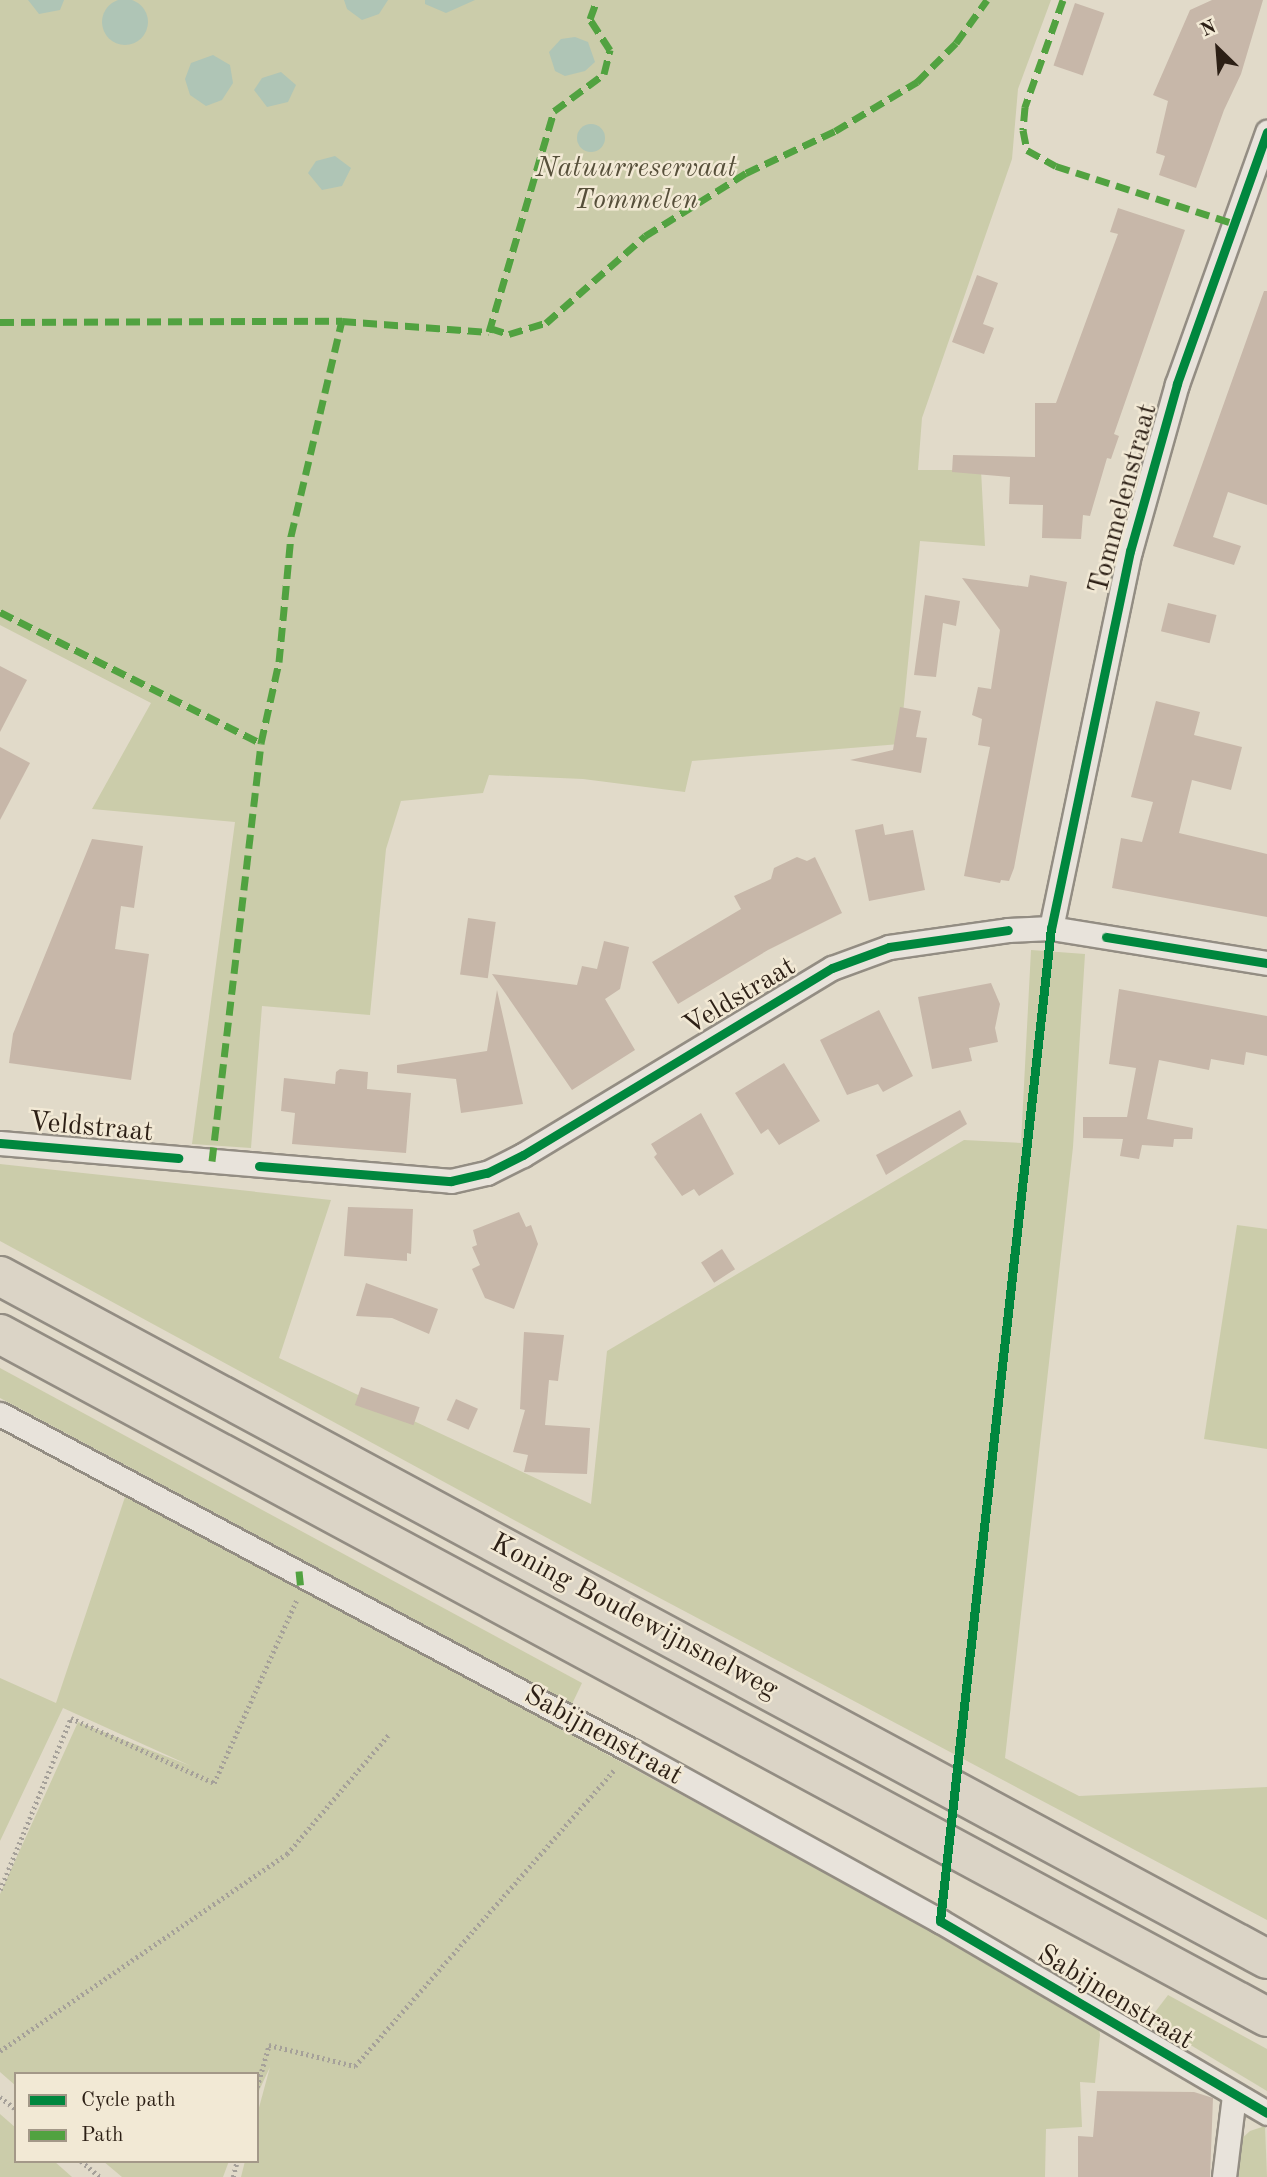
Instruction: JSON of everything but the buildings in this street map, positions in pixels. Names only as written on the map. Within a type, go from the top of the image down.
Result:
[{"type":"highway","name":"Koning Boudewijnsnelweg","points":[[0,1276],[1267,1959]]},
{"type":"highway","name":"Koning Boudewijnsnelweg","points":[[0,1334],[1267,2017]]},
{"type":"street","name":"Tommelenstraat","points":[[1051,928],[1130,551],[1177,384],[1267,132]]},
{"type":"street","name":"Veldstraat","points":[[0,1143],[451,1181],[486,1173],[523,1156],[832,968],[889,947],[1008,930],[1051,928],[1267,963]]},
{"type":"street","name":"Sabijnenstraat","points":[[0,1414],[632,1751],[940,1921],[1267,2113]]},
{"type":"street","points":[[1224,2177],[1234,2095]]},
{"type":"path","points":[[0,1890],[72,1718],[214,1783],[301,1591]]},
{"type":"path","points":[[0,2051],[288,1854],[390,1733]]},
{"type":"path","points":[[259,2080],[269,2045],[355,2066],[632,1751]]},
{"type":"path","points":[[82,2163],[100,2177]]},
{"type":"green space","name":"Natuurreservaat Tommelen","points":[[0,0],[1051,0],[1018,89],[1012,159],[922,418],[918,470],[981,470],[985,546],[920,541],[900,744],[692,761],[685,792],[583,779],[489,775],[483,793],[401,801],[386,849],[370,1015],[262,1006],[251,1148],[192,1144],[235,822],[92,809],[151,703],[0,625]]},
{"type":"green space","points":[[1031,950],[1085,954],[1073,1147],[1005,1758],[1079,1796],[1267,1787],[1267,1920],[586,1559],[0,1241],[0,1164],[331,1200],[279,1358],[591,1504],[607,1351],[964,1140],[1021,1143]]},
{"type":"green space","points":[[1237,1225],[1267,1229],[1267,1449],[1204,1439]]},
{"type":"green space","points":[[0,1368],[582,1683],[572,1704],[0,1398]]},
{"type":"green space","points":[[126,1494],[1079,2010],[1098,2023],[1100,2035],[1095,2083],[1080,2082],[1082,2127],[1046,2129],[1045,2177],[241,2177],[244,2163],[259,2163],[259,2108],[270,2067],[259,2091],[259,2072],[14,2072],[14,2084],[0,2072],[0,1894],[78,1722],[191,1766],[63,1708],[0,1841],[0,1678],[56,1703]]},
{"type":"green space","points":[[1168,1995],[1267,2049],[1267,2091],[1149,2020]]},
{"type":"green space","points":[[0,2114],[14,2126],[14,2163],[56,2163],[72,2177],[0,2177]]},
{"type":"green space","points":[[1265,2126],[1267,2177],[1234,2177],[1239,2141],[1250,2131]]},
{"type":"green space","points":[[105,2163],[228,2163],[223,2177],[122,2177]]},
{"type":"shaded area","points":[[125,-1],[142,5],[148,22],[142,39],[125,45],[108,39],[102,22],[108,5]]},
{"type":"shaded area","points":[[28,0],[64,0],[60,10],[39,14]]},
{"type":"shaded area","points":[[344,0],[388,0],[379,14],[362,20],[347,9]]},
{"type":"shaded area","points":[[425,0],[475,0],[446,13],[425,4]]},
{"type":"shaded area","points":[[575,37],[588,42],[595,62],[585,71],[565,76],[555,71],[549,52],[561,39]]},
{"type":"shaded area","points":[[213,55],[230,65],[233,83],[222,100],[206,106],[190,95],[185,79],[191,63]]},
{"type":"shaded area","points":[[281,72],[296,85],[288,102],[267,107],[254,90],[262,78]]},
{"type":"shaded area","points":[[591,124],[601,128],[605,138],[601,148],[591,152],[581,148],[577,138],[581,128]]},
{"type":"shaded area","points":[[335,156],[351,168],[342,186],[322,190],[308,173],[316,161]]},
{"type":"marked path","points":[[0,322],[342,321],[489,332],[554,111],[604,74],[610,50],[590,19],[597,0]]},
{"type":"marked path","points":[[490,328],[509,334],[546,323],[645,236],[746,173],[835,131],[917,82],[956,43],[987,0]]},
{"type":"marked path","points":[[1063,0],[1025,107],[1023,130],[1027,150],[1056,166],[1232,223]]},
{"type":"marked path","points":[[212,1161],[261,743],[279,662],[291,536],[342,321]]},
{"type":"marked path","points":[[0,612],[261,743]]},
{"type":"marked path","points":[[299,1571],[301,1591]]},
{"type":"cycle path","points":[[1267,132],[1177,384],[1130,551],[1051,928],[940,1921],[1267,2113]]},
{"type":"cycle path","points":[[259,1166],[451,1181],[487,1173],[523,1155],[832,968],[889,947],[1008,930]]},
{"type":"cycle path","points":[[1106,937],[1267,963]]},
{"type":"cycle path","points":[[0,1143],[178,1158]]}]
